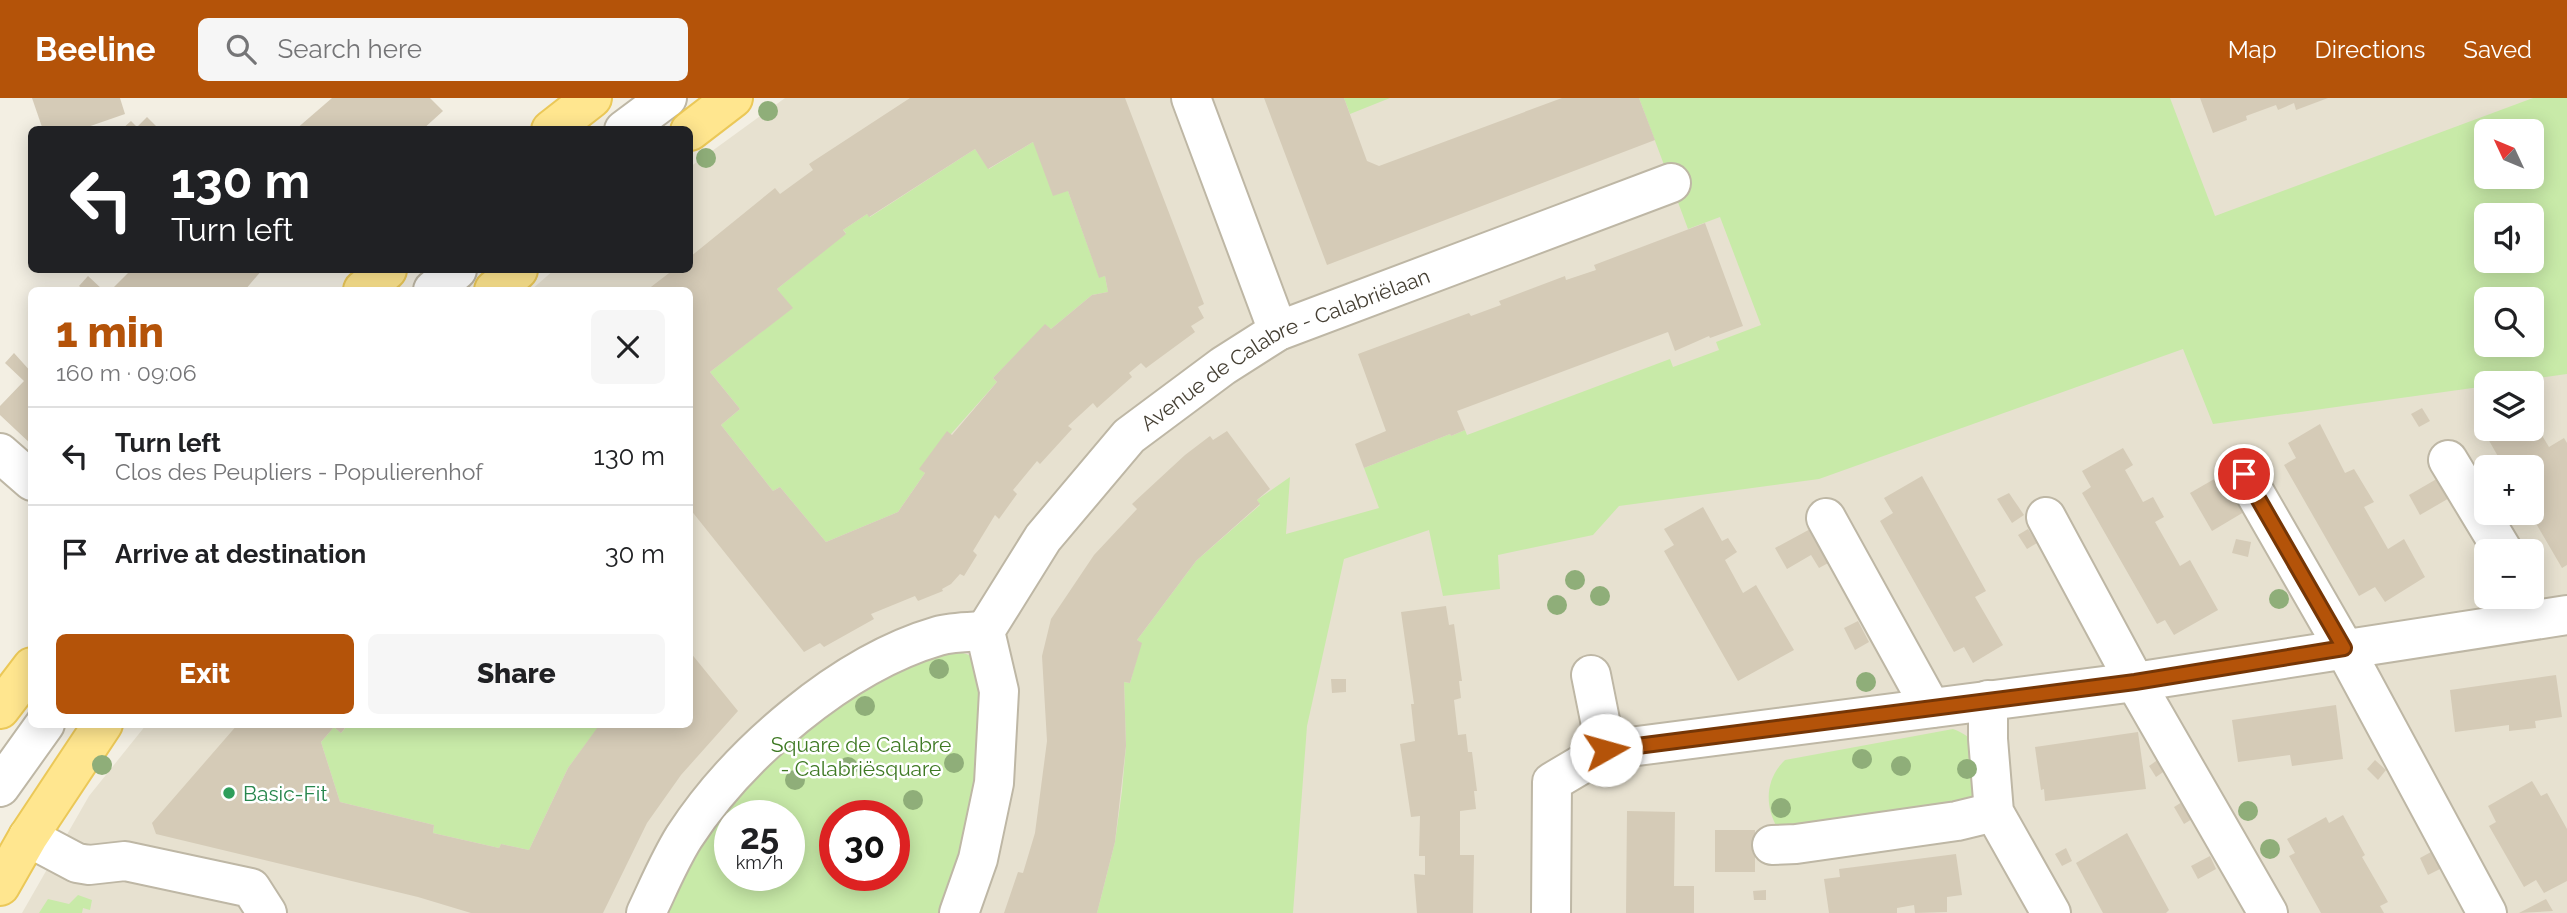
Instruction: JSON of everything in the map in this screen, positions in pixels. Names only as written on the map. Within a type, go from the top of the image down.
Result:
[{"type":"main road","points":[[556,126],[592,98]]},
{"type":"main road","points":[[693,129],[733,98]]},
{"type":"main road","points":[[367,287],[383,273]]},
{"type":"main road","points":[[498,287],[514,273]]},
{"type":"main road","points":[[0,709],[28,672]]},
{"type":"main road","points":[[0,886],[28,837],[100,728]]},
{"type":"street","points":[[629,126],[667,98]]},
{"type":"street","points":[[1191,98],[1278,331]]},
{"type":"street","name":"Avenue de Calabre - Calabriëlaan","points":[[985,631],[1043,538],[1129,436],[1223,366],[1278,331],[1671,183]]},
{"type":"street","points":[[437,287],[453,273]]},
{"type":"street","points":[[0,453],[28,478]]},
{"type":"street","points":[[2448,460],[2496,539]]},
{"type":"street","points":[[2244,474],[2344,648],[2487,913]]},
{"type":"street","points":[[2046,517],[2135,682],[2268,913]]},
{"type":"street","points":[[1826,518],[1931,708]]},
{"type":"street","points":[[1551,913],[1552,782],[1606,750],[2135,682],[2344,648],[2547,610]]},
{"type":"street","points":[[646,913],[684,838],[724,784],[787,721],[872,664],[939,635],[985,631],[999,691],[994,783],[978,859],[959,913]]},
{"type":"street","points":[[1591,676],[1606,750]]},
{"type":"street","points":[[1988,700],[1994,812],[2050,913]]},
{"type":"street","points":[[0,787],[42,728]]},
{"type":"street","points":[[1772,845],[1943,823],[1994,812]]},
{"type":"street","points":[[28,837],[77,863],[89,865],[125,860],[251,888],[267,913]]},
{"type":"shaded area","points":[[785,98],[2567,98],[2567,913],[22,913],[89,796],[144,728],[693,728],[693,287],[534,287],[551,273],[693,273],[693,165]]},
{"type":"green space","points":[[1344,98],[1390,98],[1350,114]]},
{"type":"green space","points":[[1639,98],[2170,98],[2215,216],[2474,120],[2474,189],[2544,189],[2544,119],[2476,119],[2533,98],[2567,98],[2567,374],[2544,377],[2544,371],[2474,371],[2474,388],[2213,424],[2183,349],[1819,479],[1619,506],[1593,535],[1498,555],[1500,589],[1443,596],[1429,530],[1344,559],[1307,726],[1293,913],[1097,913],[1115,842],[1122,791],[1126,746],[1124,682],[1130,683],[1141,643],[1137,640],[1196,561],[1260,505],[1257,500],[1290,477],[1286,534],[1379,508],[1364,468],[1450,434],[1451,436],[1465,430],[1467,435],[1670,359],[1673,367],[1719,350],[1716,342],[1761,325],[1720,217],[1688,229]]},
{"type":"green space","points":[[1033,142],[1068,191],[1099,277],[1105,276],[1108,292],[1092,295],[1051,329],[1045,325],[993,378],[997,382],[920,469],[925,473],[898,512],[826,542],[780,487],[773,491],[721,425],[740,409],[710,372],[792,308],[777,289],[846,233],[843,230],[867,214],[870,217],[975,149],[989,169]]},
{"type":"green space","name":"Square de Calabre - Calabriësquare","points":[[957,651],[972,656],[981,669],[986,734],[948,913],[657,913],[684,858],[714,822],[714,891],[805,891],[805,800],[732,800],[781,741],[911,659]]},
{"type":"green space","points":[[333,728],[341,733],[345,728],[598,728],[568,768],[529,850],[501,844],[499,848],[433,833],[434,825],[340,802],[321,742]]},
{"type":"green space","points":[[1953,729],[1974,743],[1983,781],[1971,802],[1956,813],[1777,827],[1770,809],[1769,792],[1774,775],[1785,760]]},
{"type":"green space","points":[[78,895],[92,900],[90,910],[83,908],[82,913],[39,913],[48,899],[69,904]]},
{"type":"building","points":[[32,98],[120,98],[125,114],[90,126],[42,126]]},
{"type":"building","points":[[332,98],[430,98],[443,111],[426,126],[300,126]]},
{"type":"building","points":[[910,98],[1125,98],[1204,304],[1198,307],[1204,318],[1191,326],[1195,332],[1146,368],[1141,363],[1129,373],[1132,377],[1097,408],[1093,403],[1068,426],[1072,429],[1040,464],[1037,461],[1013,490],[1017,494],[999,519],[995,515],[973,551],[977,555],[964,576],[960,574],[942,589],[943,591],[918,601],[915,596],[871,614],[874,619],[824,647],[820,643],[804,652],[693,513],[693,287],[651,287],[669,273],[693,273],[693,255],[775,188],[780,194],[813,170],[809,164]],"holes":[[[1033,142],[1053,196],[1068,191],[1099,278],[1105,276],[1108,292],[1092,295],[1051,329],[1045,324],[993,378],[997,382],[952,435],[947,431],[919,469],[925,473],[898,512],[826,542],[780,487],[773,491],[721,425],[740,409],[710,372],[793,308],[777,289],[846,234],[843,230],[867,214],[869,217],[975,149],[988,169]]]},
{"type":"building","points":[[1264,98],[1344,98],[1367,161],[1379,166],[1562,98],[1639,98],[1655,140],[1327,265]]},
{"type":"building","points":[[2200,98],[2328,98],[2296,110],[2294,103],[2278,110],[2276,105],[2246,116],[2247,120],[2213,133]]},
{"type":"building","points":[[147,117],[156,126],[138,126]]},
{"type":"building","points":[[1705,223],[1743,326],[1710,338],[1709,336],[1675,351],[1668,332],[1457,411],[1465,430],[1364,468],[1355,444],[1386,431],[1358,354],[1469,313],[1471,316],[1501,305],[1499,301],[1565,276],[1566,280],[1596,270],[1594,265]]},
{"type":"building","points":[[128,273],[259,273],[248,287],[114,287]]},
{"type":"building","points":[[88,276],[100,287],[80,287]]},
{"type":"building","points":[[14,353],[28,369],[28,441],[0,415],[0,406],[24,381],[5,363]]},
{"type":"building","points":[[2422,408],[2430,421],[2419,427],[2411,414]]},
{"type":"building","points":[[2320,424],[2345,473],[2354,469],[2374,502],[2364,507],[2388,549],[2404,539],[2425,577],[2385,602],[2375,587],[2359,596],[2284,465],[2296,458],[2288,443]]},
{"type":"building","points":[[1227,431],[1270,489],[1257,500],[1260,504],[1196,561],[1137,640],[1142,643],[1130,683],[1124,682],[1126,746],[1115,842],[1097,913],[1004,913],[1018,872],[1023,873],[1035,833],[1047,741],[1042,656],[1051,619],[1094,555],[1137,509],[1132,504],[1185,455],[1210,436],[1213,440]]},
{"type":"building","points":[[2564,438],[2567,443],[2567,565],[2562,568],[2537,525],[2544,525],[2544,455],[2497,455],[2489,441],[2544,441],[2544,439],[2549,447]]},
{"type":"building","points":[[2123,448],[2133,465],[2125,470],[2143,502],[2153,497],[2164,517],[2155,522],[2180,566],[2190,560],[2218,610],[2174,635],[2165,620],[2157,624],[2082,493],[2091,487],[2082,471]]},
{"type":"building","points":[[2223,474],[2244,512],[2212,531],[2190,493]]},
{"type":"building","points":[[1922,476],[1986,591],[1975,597],[2003,645],[1973,663],[1964,647],[1954,652],[1880,521],[1893,513],[1884,498]]},
{"type":"building","points":[[2440,477],[2451,497],[2420,515],[2409,495]]},
{"type":"building","points":[[2009,493],[2024,515],[2012,523],[1997,499]]},
{"type":"building","points":[[1703,507],[1722,541],[1728,538],[1737,552],[1725,560],[1743,593],[1756,585],[1794,650],[1738,681],[1664,551],[1674,545],[1664,529]]},
{"type":"building","points":[[1814,527],[1832,561],[1819,568],[1811,555],[1787,569],[1775,548]]},
{"type":"building","points":[[2028,529],[2037,543],[2027,549],[2018,535]]},
{"type":"building","points":[[2236,539],[2251,542],[2248,557],[2232,553]]},
{"type":"building","points":[[1446,606],[1449,625],[1454,624],[1462,681],[1459,681],[1461,698],[1454,700],[1458,735],[1466,734],[1468,752],[1472,752],[1477,791],[1474,791],[1476,809],[1460,811],[1460,855],[1474,855],[1473,913],[1417,913],[1414,874],[1425,875],[1425,856],[1419,856],[1420,816],[1411,817],[1400,744],[1415,741],[1411,704],[1414,704],[1401,612]]},
{"type":"building","points":[[1858,621],[1869,642],[1855,650],[1844,628]]},
{"type":"building","points":[[693,656],[738,711],[681,775],[647,823],[603,913],[471,913],[418,897],[156,834],[152,823],[235,728],[333,728],[321,742],[340,802],[434,825],[433,833],[499,848],[501,844],[529,850],[568,768],[597,728],[693,728]]},
{"type":"building","points":[[2556,675],[2562,717],[2535,721],[2536,728],[2509,731],[2509,725],[2455,732],[2450,690]]},
{"type":"building","points":[[1331,679],[1346,679],[1346,692],[1332,693]]},
{"type":"building","points":[[2336,705],[2343,759],[2292,766],[2290,755],[2238,762],[2232,720]]},
{"type":"building","points":[[2138,732],[2146,789],[2045,801],[2035,747]]},
{"type":"building","points":[[2159,759],[2166,770],[2156,777],[2149,766]]},
{"type":"building","points":[[2375,760],[2386,770],[2378,780],[2367,769]]},
{"type":"building","points":[[2532,781],[2541,796],[2547,793],[2567,829],[2567,881],[2544,893],[2536,880],[2524,887],[2489,826],[2496,822],[2488,806]]},
{"type":"building","points":[[2187,799],[2197,816],[2184,824],[2174,807]]},
{"type":"building","points":[[1627,811],[1675,812],[1674,886],[1694,886],[1694,913],[1626,913]]},
{"type":"building","points":[[2343,815],[2365,855],[2362,857],[2388,902],[2380,906],[2384,913],[2321,913],[2289,856],[2295,853],[2287,839],[2326,817],[2329,823]]},
{"type":"building","points":[[1715,830],[1755,830],[1755,872],[1715,872]]},
{"type":"building","points":[[2127,833],[2169,910],[2166,913],[2103,913],[2076,863]]},
{"type":"building","points":[[2066,848],[2072,861],[2062,866],[2055,854]]},
{"type":"building","points":[[2431,852],[2440,869],[2428,875],[2420,858]]},
{"type":"building","points":[[1956,854],[1962,895],[1947,897],[1947,912],[1915,913],[1914,905],[1897,908],[1897,913],[1829,913],[1824,879],[1840,877],[1839,869]]},
{"type":"building","points":[[2210,856],[2216,869],[2198,879],[2191,866]]},
{"type":"building","points":[[1766,890],[1766,900],[1754,900],[1753,891]]},
{"type":"building","points":[[2546,899],[2553,911],[2519,913]]},
{"type":"place","name":"Basic-Fit","points":[[229,793]]},
{"type":"route","points":[[1606,750],[2135,682],[2344,648],[2244,474]]}]
